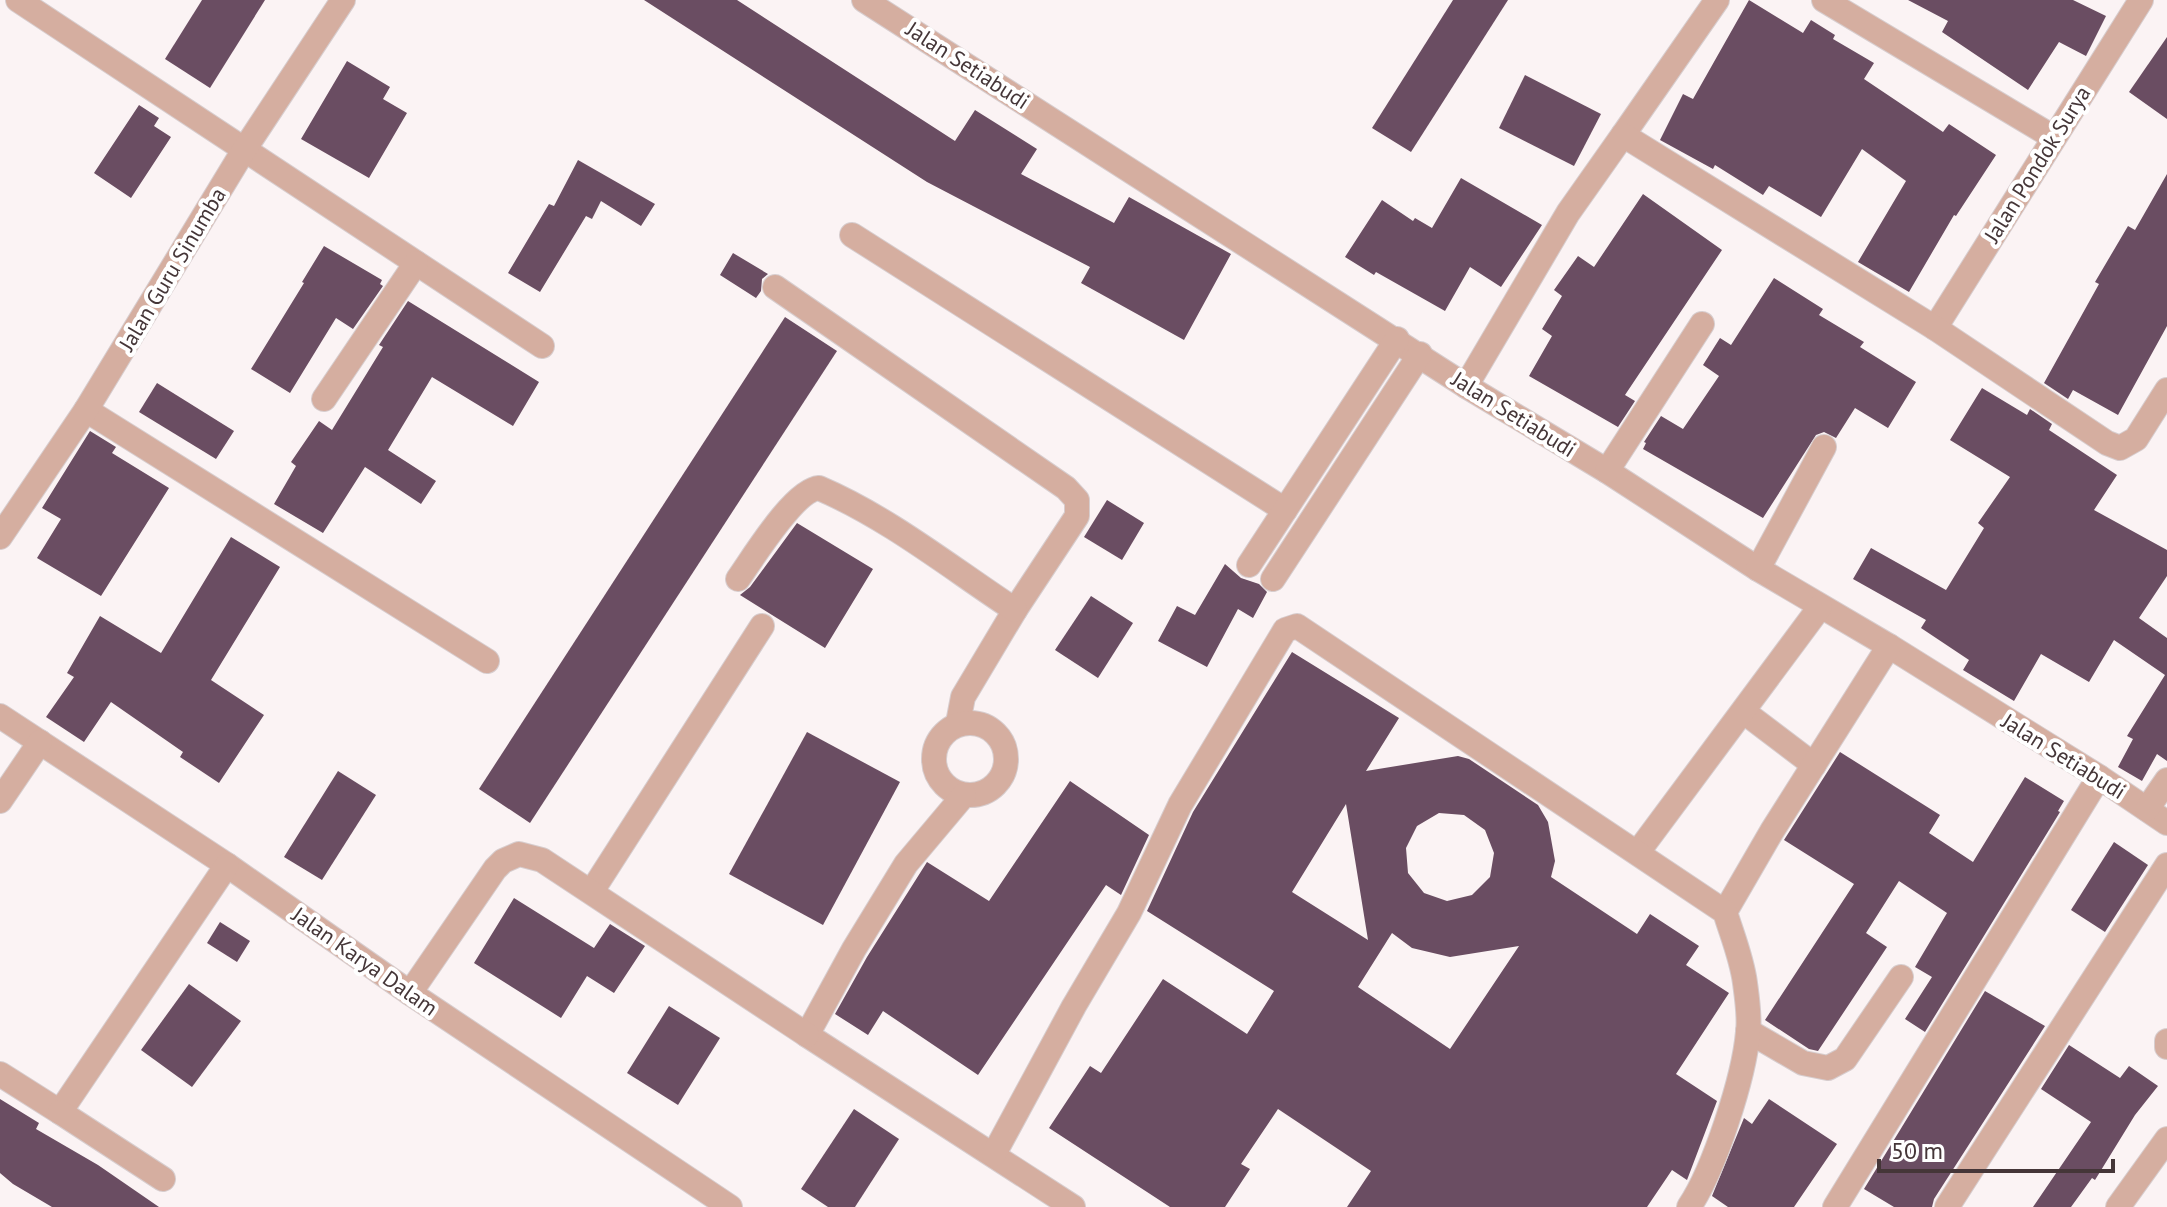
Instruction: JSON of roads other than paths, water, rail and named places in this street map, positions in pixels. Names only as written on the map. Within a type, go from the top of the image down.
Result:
[{"type":"street","points":[[18,0],[542,346]]},
{"type":"street","name":"Jalan Guru Sinumba","points":[[0,537],[86,410],[244,150],[343,0]]},
{"type":"street","name":"Jalan Setiabudi","points":[[864,0],[894,8],[1466,386],[1607,471],[1758,569],[1889,646],[2157,816]]},
{"type":"street","points":[[1466,386],[1568,213],[1717,0]]},
{"type":"street","points":[[1824,0],[2053,137]]},
{"type":"street","name":"Jalan Pondok Surya","points":[[1935,328],[2141,0]]},
{"type":"street","points":[[1623,135],[1935,328],[2107,443],[2120,448],[2136,439],[2167,390]]},
{"type":"street","points":[[852,235],[1285,510]]},
{"type":"street","points":[[324,399],[416,263]]},
{"type":"street","points":[[775,287],[1066,488],[1077,500],[1077,516],[1015,610],[963,697],[958,723],[941,738],[934,755],[936,772],[947,787],[964,795],[978,794],[992,788],[1002,777],[1006,763],[1004,748],[996,735],[984,726],[958,723]]},
{"type":"street","points":[[1607,471],[1702,324]]},
{"type":"street","points":[[1249,565],[1397,339]]},
{"type":"street","points":[[1273,579],[1420,354]]},
{"type":"street","points":[[86,410],[487,661]]},
{"type":"street","points":[[1758,569],[1824,447]]},
{"type":"street","points":[[738,579],[787,512],[807,492],[819,488],[881,521],[1015,610]]},
{"type":"street","points":[[1638,852],[1820,607]]},
{"type":"street","points":[[592,891],[762,626]]},
{"type":"street","points":[[994,1154],[1074,1006],[1129,913],[1180,805],[1285,630],[1297,626],[1725,912],[1745,981],[1748,1031],[1738,1078],[1704,1185],[1689,1207]]},
{"type":"street","points":[[1725,912],[1889,646]]},
{"type":"street","points":[[1744,712],[1814,765]]},
{"type":"street","name":"Jalan Karya Dalam","points":[[0,716],[227,865],[410,993],[730,1207]]},
{"type":"street","points":[[0,801],[40,742]]},
{"type":"street","points":[[1835,1207],[2099,777]]},
{"type":"street","points":[[2157,816],[2167,780]]},
{"type":"street","points":[[807,1035],[854,949],[906,864],[964,795]]},
{"type":"street","points":[[410,993],[495,869],[510,856],[519,854],[542,860],[1073,1207]]},
{"type":"street","points":[[60,1112],[227,865]]},
{"type":"street","points":[[1947,1207],[2167,865]]},
{"type":"street","points":[[1748,1031],[1803,1063],[1828,1068],[1845,1059],[1901,977]]},
{"type":"street","points":[[0,1074],[163,1179]]},
{"type":"street","points":[[2118,1207],[2167,1139]]}]
